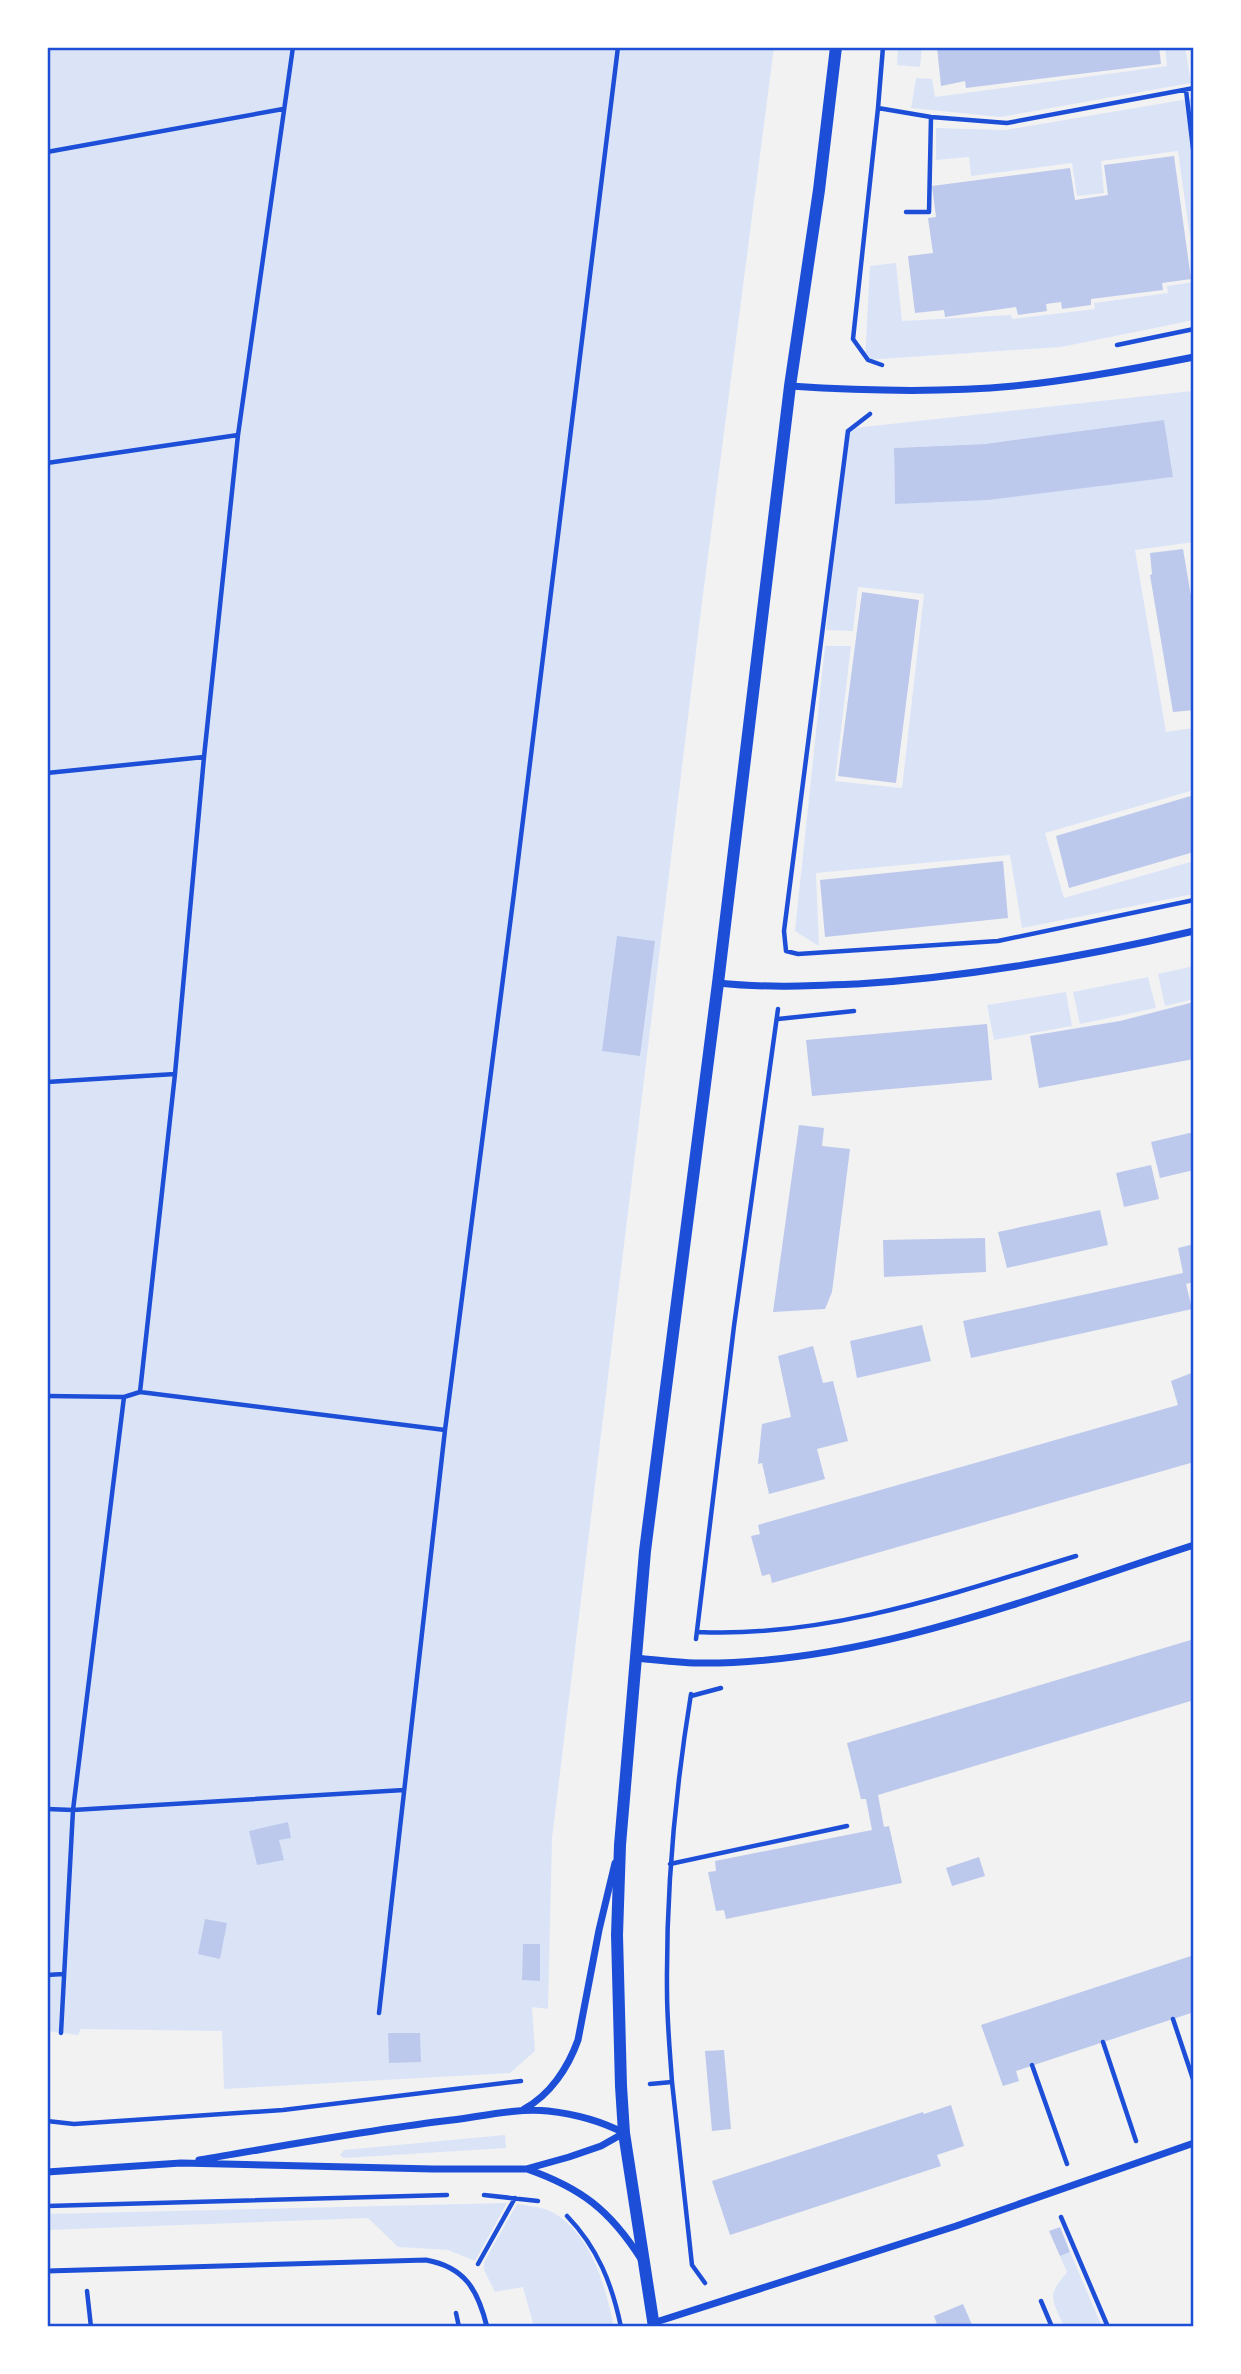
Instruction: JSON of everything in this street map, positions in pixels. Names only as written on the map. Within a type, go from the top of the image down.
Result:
[{"type":"street","points":[[836,47],[819,190],[790,386],[718,983],[645,1551],[620,1845],[617,1960],[624,2133],[653,2325],[956,2226],[1194,2143]]},
{"type":"street","points":[[790,386],[887,390],[993,387],[1089,376],[1194,357]]},
{"type":"street","points":[[718,983],[816,987],[911,980],[1062,959],[1194,931]]},
{"type":"street","points":[[636,1658],[729,1662],[858,1645],[963,1619],[1194,1545]]},
{"type":"street","points":[[520,2111],[544,2094],[560,2076],[573,2054],[620,1845]]},
{"type":"street","points":[[181,2164],[396,2127],[520,2111],[576,2115],[602,2122],[624,2133]]},
{"type":"street","points":[[47,2172],[181,2164],[526,2169],[601,2146],[624,2133]]},
{"type":"street","points":[[526,2169],[564,2183],[584,2196],[625,2235],[643,2262]]},
{"type":"lane","points":[[47,2272],[426,2260],[442,2263],[457,2271],[468,2282],[482,2308],[487,2327]]},
{"type":"path","points":[[140,1392],[175,1074],[204,757],[238,435],[293,47]]},
{"type":"path","points":[[379,2013],[445,1430],[618,47]]},
{"type":"path","points":[[883,47],[853,340],[867,360],[887,366],[887,373]]},
{"type":"path","points":[[878,108],[931,117],[1007,123],[1194,88]]},
{"type":"path","points":[[1186,90],[1194,157]]},
{"type":"path","points":[[47,152],[283,109]]},
{"type":"path","points":[[906,212],[929,212],[931,117]]},
{"type":"path","points":[[1104,347],[1194,329]]},
{"type":"path","points":[[784,958],[784,932],[848,431],[869,414],[878,414]]},
{"type":"path","points":[[47,463],[238,435]]},
{"type":"path","points":[[47,774],[204,757]]},
{"type":"path","points":[[786,951],[798,954],[998,941],[1194,900]]},
{"type":"path","points":[[696,1639],[734,1326],[778,1008]]},
{"type":"path","points":[[47,1082],[175,1074]]},
{"type":"path","points":[[47,1396],[124,1397],[140,1392],[445,1430]]},
{"type":"path","points":[[61,2033],[73,1810],[124,1397]]},
{"type":"path","points":[[698,1632],[748,1633],[832,1622],[968,1588],[1088,1553]]},
{"type":"path","points":[[692,1687],[682,1745],[670,1864],[667,1991],[672,2082],[692,2265],[706,2285]]},
{"type":"path","points":[[47,1809],[73,1810],[404,1790]]},
{"type":"path","points":[[670,1864],[847,1826]]},
{"type":"path","points":[[47,1975],[63,1974]]},
{"type":"path","points":[[1173,2019],[1194,2082]]},
{"type":"path","points":[[1103,2042],[1137,2145]]},
{"type":"path","points":[[1032,2065],[1068,2169]]},
{"type":"path","points":[[47,2121],[74,2124],[282,2110],[519,2082],[528,2077]]},
{"type":"path","points":[[650,2084],[672,2082]]},
{"type":"path","points":[[477,2194],[537,2201],[550,2206]]},
{"type":"path","points":[[47,2206],[450,2195]]},
{"type":"path","points":[[468,2282],[516,2198]]},
{"type":"path","points":[[563,2212],[582,2231],[603,2266],[621,2327]]},
{"type":"path","points":[[1060,2217],[1108,2327]]},
{"type":"path","points":[[87,2290],[91,2327]]},
{"type":"path","points":[[1041,2301],[1052,2327]]},
{"type":"shaded area","points":[[47,47],[774,47],[701,610],[552,1839],[548,2009],[532,2007],[535,2051],[510,2073],[224,2089],[222,2031],[81,2029],[78,2035],[47,2031]]},
{"type":"shaded area","points":[[898,47],[922,47],[920,67],[897,65]]},
{"type":"shaded area","points":[[1165,47],[1185,47],[1191,83],[1001,117],[911,108],[916,78],[932,79],[935,97],[1167,66]]},
{"type":"shaded area","points":[[1194,98],[1194,266],[1178,151],[1101,161],[1104,193],[1077,196],[1072,163],[971,176],[969,157],[936,160],[936,128],[1005,130]]},
{"type":"shaded area","points":[[896,263],[902,321],[1011,315],[1012,319],[1095,309],[1094,303],[1168,293],[1167,286],[1194,282],[1194,320],[1061,347],[865,360],[870,266]]},
{"type":"shaded area","points":[[1192,391],[1194,542],[1135,550],[1166,732],[1194,728],[1194,790],[1045,833],[1064,898],[1194,861],[1194,894],[1022,928],[1010,855],[816,873],[819,946],[795,931],[825,646],[851,646],[835,781],[902,788],[924,594],[858,587],[853,631],[826,630],[845,429]],"holes":[[[1164,421],[1173,477],[895,504],[894,448],[985,444]]]},
{"type":"shaded area","points":[[1194,966],[1194,999],[1165,1006],[1158,974]]},
{"type":"shaded area","points":[[1148,977],[1156,1008],[1080,1024],[1073,992]]},
{"type":"shaded area","points":[[1066,992],[1072,1026],[994,1040],[987,1005]]},
{"type":"shaded area","points":[[505,2135],[506,2148],[344,2158],[340,2155],[344,2150]]},
{"type":"shaded area","points":[[507,2203],[475,2261],[448,2250],[398,2247],[368,2218],[47,2230],[47,2214]]},
{"type":"shaded area","points":[[517,2204],[554,2213],[579,2235],[601,2279],[614,2327],[534,2327],[523,2287],[495,2292],[484,2270],[484,2262]]},
{"type":"shaded area","points":[[1070,2252],[1102,2327],[1064,2327],[1056,2310],[1054,2293],[1067,2272],[1060,2256]]},
{"type":"building","points":[[937,47],[1159,47],[1161,64],[966,88],[965,81],[941,86]]},
{"type":"building","points":[[1174,156],[1191,279],[1162,283],[1163,290],[1091,299],[1091,305],[1062,309],[1061,302],[1046,304],[1047,311],[1018,315],[1016,307],[945,317],[944,310],[915,313],[908,256],[933,253],[928,218],[936,217],[932,186],[1070,168],[1075,200],[1108,195],[1104,165]]},
{"type":"building","points":[[1164,420],[1173,477],[988,500],[895,504],[894,448],[985,444]]},
{"type":"building","points":[[1183,549],[1194,614],[1194,710],[1173,712],[1150,575],[1150,553]]},
{"type":"building","points":[[862,592],[919,600],[896,783],[838,776]]},
{"type":"building","points":[[1194,795],[1194,852],[1069,888],[1056,836]]},
{"type":"building","points":[[1003,861],[1008,918],[825,937],[820,880]]},
{"type":"building","points":[[617,936],[655,941],[640,1056],[602,1051]]},
{"type":"building","points":[[1194,1002],[1194,1059],[1039,1088],[1030,1036],[1120,1021]]},
{"type":"building","points":[[987,1024],[992,1080],[812,1096],[806,1040]]},
{"type":"building","points":[[799,1125],[824,1128],[822,1146],[850,1149],[832,1292],[825,1309],[773,1312]]},
{"type":"building","points":[[1194,1132],[1194,1170],[1160,1178],[1151,1142]]},
{"type":"building","points":[[1151,1165],[1159,1199],[1124,1207],[1116,1173]]},
{"type":"building","points":[[1100,1210],[1108,1245],[1007,1268],[998,1232]]},
{"type":"building","points":[[985,1238],[986,1272],[884,1277],[883,1240]]},
{"type":"building","points":[[1194,1244],[1194,1282],[1186,1284],[1192,1309],[971,1358],[963,1321],[1183,1273],[1178,1248]]},
{"type":"building","points":[[922,1325],[931,1361],[857,1378],[850,1341]]},
{"type":"building","points":[[813,1346],[823,1383],[833,1381],[848,1441],[817,1449],[825,1479],[769,1494],[762,1463],[758,1464],[762,1424],[791,1417],[778,1356]]},
{"type":"building","points":[[1194,1372],[1194,1462],[772,1583],[770,1574],[762,1576],[751,1536],[760,1534],[758,1525],[1178,1405],[1171,1381]]},
{"type":"building","points":[[1194,1639],[1194,1700],[878,1795],[884,1827],[889,1826],[902,1883],[726,1919],[724,1910],[716,1911],[708,1872],[716,1871],[715,1861],[872,1830],[866,1799],[861,1799],[847,1743]]},
{"type":"building","points":[[288,1822],[291,1838],[279,1840],[284,1860],[257,1865],[249,1831]]},
{"type":"building","points":[[979,1857],[985,1876],[952,1886],[946,1868]]},
{"type":"building","points":[[205,1919],[227,1923],[220,1959],[198,1954]]},
{"type":"building","points":[[523,1944],[540,1944],[540,1981],[522,1980]]},
{"type":"building","points":[[1194,1955],[1194,2012],[1016,2071],[1019,2081],[1003,2086],[981,2025]]},
{"type":"building","points":[[388,2033],[420,2033],[421,2062],[389,2063]]},
{"type":"building","points":[[724,2050],[731,2129],[712,2131],[705,2051]]},
{"type":"building","points":[[951,2105],[964,2146],[937,2155],[941,2166],[730,2235],[712,2181]]},
{"type":"building","points":[[1060,2227],[1070,2252],[1060,2256],[1049,2231]]},
{"type":"building","points":[[963,2304],[973,2327],[938,2327],[934,2316]]}]
